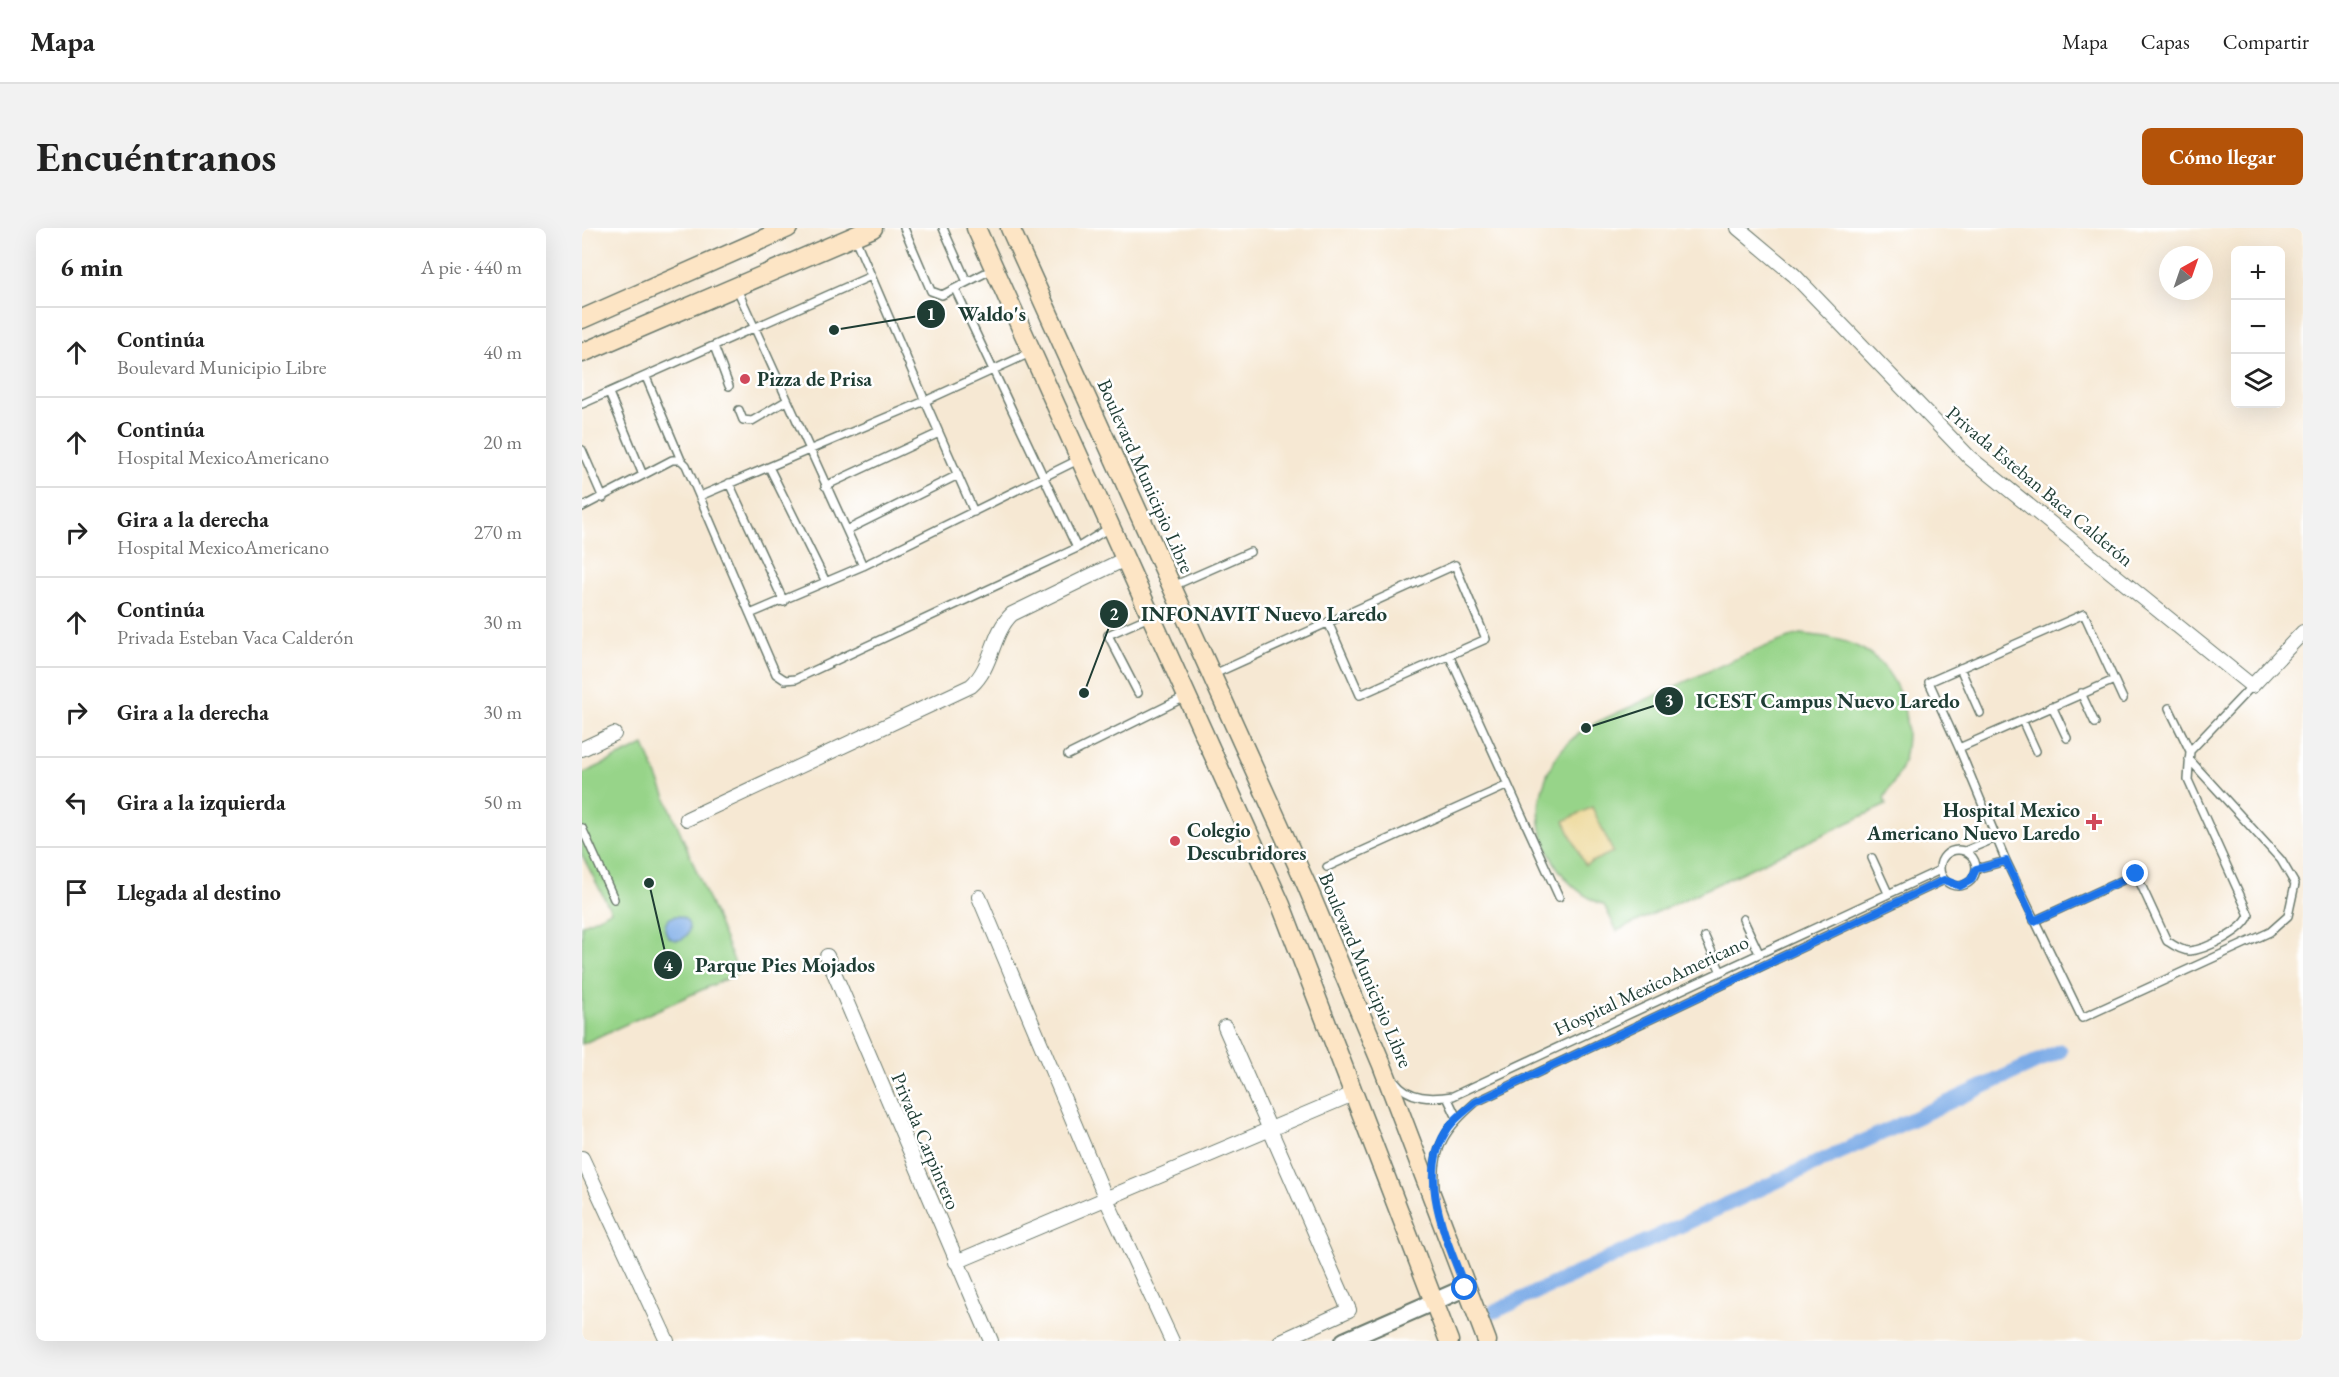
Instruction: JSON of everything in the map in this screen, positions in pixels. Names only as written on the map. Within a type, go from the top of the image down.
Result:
[{"type":"main road","points":[[582,320],[788,228]]},
{"type":"main road","points":[[582,353],[873,228]]},
{"type":"main road","points":[[976,228],[1188,696],[1309,972],[1353,1094],[1449,1341]]},
{"type":"main road","name":"Boulevard Municipio Libre","points":[[1010,228],[1306,884],[1382,1065],[1487,1341]]},
{"type":"main road","points":[[1080,459],[1109,447]]},
{"type":"main road","points":[[1161,637],[1188,623]]},
{"type":"main road","points":[[1309,972],[1337,961]]},
{"type":"street","name":"Privada Esteban Baca Calderón","points":[[1738,228],[1794,275],[1970,458],[2252,686]]},
{"type":"street","points":[[687,819],[971,686],[983,673],[1004,621],[1012,614],[1125,559]]},
{"type":"street","points":[[2252,686],[2303,632]]},
{"type":"street","points":[[582,749],[614,734]]},
{"type":"street","points":[[979,897],[1106,1199],[1172,1341]]},
{"type":"street","name":"Privada Carpintero","points":[[827,956],[991,1341]]},
{"type":"street","points":[[1225,1027],[1349,1310],[1281,1341]]},
{"type":"street","points":[[956,1262],[1353,1094]]},
{"type":"street","points":[[582,1158],[667,1341]]},
{"type":"street","points":[[1344,1341],[1465,1288]]},
{"type":"lane","points":[[904,228],[931,291],[942,295],[994,268]]},
{"type":"lane","points":[[943,228],[967,282]]},
{"type":"lane","points":[[854,236],[975,512]]},
{"type":"lane","points":[[582,404],[871,276]]},
{"type":"lane","points":[[736,287],[808,450],[863,566]]},
{"type":"lane","points":[[955,289],[1077,548]]},
{"type":"lane","points":[[714,346],[729,386]]},
{"type":"lane","points":[[700,496],[925,401],[1032,352]]},
{"type":"lane","points":[[646,377],[776,674],[785,680],[796,679],[1077,548],[1111,527]]},
{"type":"lane","points":[[609,393],[643,475]]},
{"type":"lane","points":[[739,410],[743,420],[752,421],[786,401]]},
{"type":"lane","points":[[825,486],[939,434]]},
{"type":"lane","points":[[582,450],[603,498]]},
{"type":"lane","points":[[750,614],[784,602],[863,566],[1080,459]]},
{"type":"lane","points":[[582,507],[672,460],[681,460]]},
{"type":"lane","points":[[769,467],[825,582]]},
{"type":"lane","points":[[847,530],[958,475]]},
{"type":"lane","points":[[729,483],[784,602]]},
{"type":"lane","points":[[1172,587],[1250,552]]},
{"type":"lane","points":[[1212,675],[1328,622],[1455,565],[1486,639],[1360,695],[1328,622]]},
{"type":"lane","points":[[2122,699],[2084,614],[1929,682],[2006,861],[2082,1018],[2270,932],[2288,916],[2295,884],[2281,860],[2189,759]]},
{"type":"lane","points":[[1138,693],[1108,635],[1151,616]]},
{"type":"lane","points":[[1449,656],[1559,897]]},
{"type":"lane","points":[[1959,668],[1980,713]]},
{"type":"lane","points":[[1959,748],[2114,680]]},
{"type":"lane","points":[[2190,751],[2252,686]]},
{"type":"lane","points":[[2082,693],[2095,723]]},
{"type":"lane","points":[[1068,755],[1188,696]]},
{"type":"lane","points":[[2052,706],[2067,738]]},
{"type":"lane","points":[[2034,921],[2136,874],[2167,941],[2176,947],[2188,951],[2198,949],[2243,927],[2249,915],[2188,780],[2190,751],[2169,708]]},
{"type":"lane","points":[[2022,720],[2036,751]]},
{"type":"lane","points":[[1328,867],[1508,785]]},
{"type":"lane","points":[[582,828],[615,899]]},
{"type":"lane","points":[[1965,851],[1996,838]]},
{"type":"lane","points":[[1976,869],[1973,858],[1965,851],[1957,849],[1946,854],[1940,870],[1944,880],[1954,886],[1966,884],[1976,869],[2006,861]]},
{"type":"lane","points":[[1872,858],[1888,893]]},
{"type":"lane","name":"Hospital MexicoAmericano","points":[[1382,1065],[1401,1089],[1411,1094],[1433,1098],[1447,1097],[1469,1089],[1720,970],[1940,870]]},
{"type":"lane","name":"Hospital MexicoAmericano","points":[[1437,1214],[1434,1183],[1438,1154],[1448,1128],[1476,1102],[1944,880]]},
{"type":"lane","points":[[1863,905],[1868,916]]},
{"type":"lane","points":[[1743,919],[1770,962]]},
{"type":"lane","points":[[1706,937],[1720,970]]},
{"type":"lane","points":[[1597,1028],[1602,1041]]},
{"type":"lane","points":[[1447,1097],[1457,1118]]},
{"type":"green space","points":[[1800,634],[1832,638],[1862,649],[1876,659],[1896,686],[1906,720],[1907,738],[1900,771],[1884,798],[1886,805],[1617,931],[1604,905],[1583,894],[1566,878],[1547,848],[1540,825],[1539,812],[1543,786],[1554,761],[1570,741],[1596,723],[1722,665]]},
{"type":"green space","points":[[644,745],[739,973],[582,1044],[582,925],[611,911],[582,855],[582,774]]},
{"type":"sand","points":[[1592,807],[1613,852],[1585,865],[1564,821]]},
{"type":"water","points":[[677,916],[682,917],[688,923],[688,933],[682,939],[677,940],[672,939],[666,933],[665,928],[666,923],[672,917]]},
{"type":"waterway","points":[[1495,1311],[2060,1051]]},
{"type":"place","name":"Waldo's","points":[[834,330]]},
{"type":"place","name":"Pizza de Prisa","points":[[745,379]]},
{"type":"place","name":"INFONAVIT Nuevo Laredo","points":[[1084,693]]},
{"type":"place","name":"ICEST Campus Nuevo Laredo","points":[[1586,728]]},
{"type":"place","name":"Hospital Mexico Americano Nuevo Laredo","points":[[2094,822]]},
{"type":"place","name":"Colegio Descubridores","points":[[1175,841]]},
{"type":"place","name":"Parque Pies Mojados","points":[[649,883]]},
{"type":"route","points":[[1465,1288],[1437,1214],[1434,1183],[1438,1154],[1448,1128],[1476,1102],[1944,880],[1954,886],[1960,886],[1971,880],[1976,869],[2006,861],[2034,921],[2136,874]]}]
